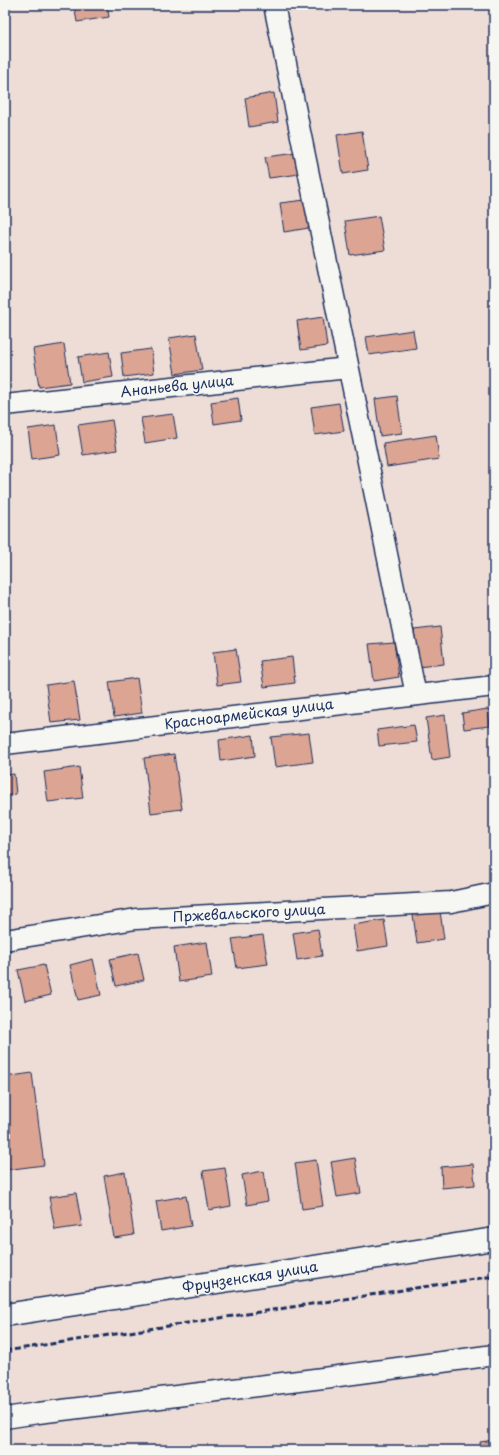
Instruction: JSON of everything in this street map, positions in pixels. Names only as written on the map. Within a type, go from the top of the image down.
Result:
[{"type":"street","points":[[274,5],[416,694]]},
{"type":"street","name":"Ананьева улица","points":[[5,404],[348,368]]},
{"type":"street","name":"Красноармейская улица","points":[[5,744],[416,694],[494,686]]},
{"type":"street","name":"Пржевальского улица","points":[[5,940],[136,919],[451,902],[494,892]]},
{"type":"street","name":"Фрунзенская улица","points":[[5,1315],[494,1239]]},
{"type":"street","points":[[5,1418],[494,1355]]},
{"type":"building","points":[[74,5],[107,5],[109,17],[77,22]]},
{"type":"building","points":[[120,5],[143,5],[121,8]]},
{"type":"building","points":[[274,93],[278,122],[249,127],[245,98]]},
{"type":"building","points":[[362,131],[368,170],[343,174],[337,135]]},
{"type":"building","points":[[297,153],[300,174],[269,178],[265,157]]},
{"type":"building","points":[[305,200],[309,228],[284,232],[280,203]]},
{"type":"building","points":[[379,216],[385,250],[350,255],[345,221]]},
{"type":"building","points":[[323,317],[327,346],[301,350],[297,321]]},
{"type":"building","points":[[413,330],[416,348],[369,355],[366,337]]},
{"type":"building","points":[[196,334],[202,370],[175,374],[169,338]]},
{"type":"building","points":[[64,344],[70,383],[39,387],[33,349]]},
{"type":"building","points":[[151,349],[154,373],[124,377],[121,353]]},
{"type":"building","points":[[109,352],[113,377],[82,382],[78,357]]},
{"type":"building","points":[[397,396],[402,433],[380,436],[375,399]]},
{"type":"building","points":[[238,398],[241,420],[214,424],[211,402]]},
{"type":"building","points":[[339,403],[344,431],[315,435],[311,407]]},
{"type":"building","points":[[173,414],[177,438],[145,443],[141,418]]},
{"type":"building","points":[[112,420],[117,450],[83,455],[78,425]]},
{"type":"building","points":[[56,425],[60,455],[32,459],[28,429]]},
{"type":"building","points":[[436,435],[439,459],[387,467],[383,443]]},
{"type":"building","points":[[440,627],[444,664],[418,667],[414,630]]},
{"type":"building","points":[[394,642],[399,677],[374,681],[369,644]]},
{"type":"building","points":[[236,649],[241,682],[217,685],[213,652]]},
{"type":"building","points":[[292,657],[295,683],[264,687],[260,661]]},
{"type":"building","points":[[137,678],[142,713],[114,717],[109,682]]},
{"type":"building","points":[[74,681],[80,720],[51,723],[46,685]]},
{"type":"building","points":[[488,709],[490,726],[464,729],[462,713]]},
{"type":"building","points":[[445,715],[450,757],[432,760],[426,718]]},
{"type":"building","points":[[414,725],[417,742],[379,746],[377,730]]},
{"type":"building","points":[[309,733],[313,762],[275,767],[271,737]]},
{"type":"building","points":[[253,735],[255,756],[221,761],[219,740]]},
{"type":"building","points":[[174,754],[182,809],[151,813],[144,758]]},
{"type":"building","points":[[79,767],[83,798],[48,802],[44,772]]},
{"type":"building","points":[[14,774],[16,794],[5,796],[5,775]]},
{"type":"building","points":[[440,911],[444,939],[417,943],[413,915]]},
{"type":"building","points":[[384,920],[388,946],[357,951],[353,925]]},
{"type":"building","points":[[318,929],[322,956],[297,960],[293,933]]},
{"type":"building","points":[[263,935],[268,964],[237,968],[232,939]]},
{"type":"building","points":[[207,942],[212,977],[179,982],[174,947]]},
{"type":"building","points":[[138,953],[144,980],[116,986],[110,959]]},
{"type":"building","points":[[93,959],[101,995],[78,1000],[70,965]]},
{"type":"building","points":[[44,965],[51,995],[25,1001],[18,970]]},
{"type":"building","points":[[32,1073],[44,1165],[5,1170],[5,1077]]},
{"type":"building","points":[[355,1158],[361,1193],[337,1197],[331,1162]]},
{"type":"building","points":[[316,1160],[323,1206],[302,1209],[295,1163]]},
{"type":"building","points":[[473,1164],[475,1185],[442,1188],[441,1167]]},
{"type":"building","points":[[225,1168],[231,1206],[209,1210],[203,1171]]},
{"type":"building","points":[[263,1171],[268,1201],[247,1205],[242,1175]]},
{"type":"building","points":[[125,1172],[134,1235],[114,1238],[104,1176]]},
{"type":"building","points":[[76,1193],[82,1226],[55,1230],[49,1197]]},
{"type":"building","points":[[186,1196],[191,1226],[161,1231],[156,1201]]},
{"type":"building","points":[[494,1440],[494,1450],[481,1450],[480,1442]]},
{"type":"railway","points":[[5,1351],[494,1276]]}]
